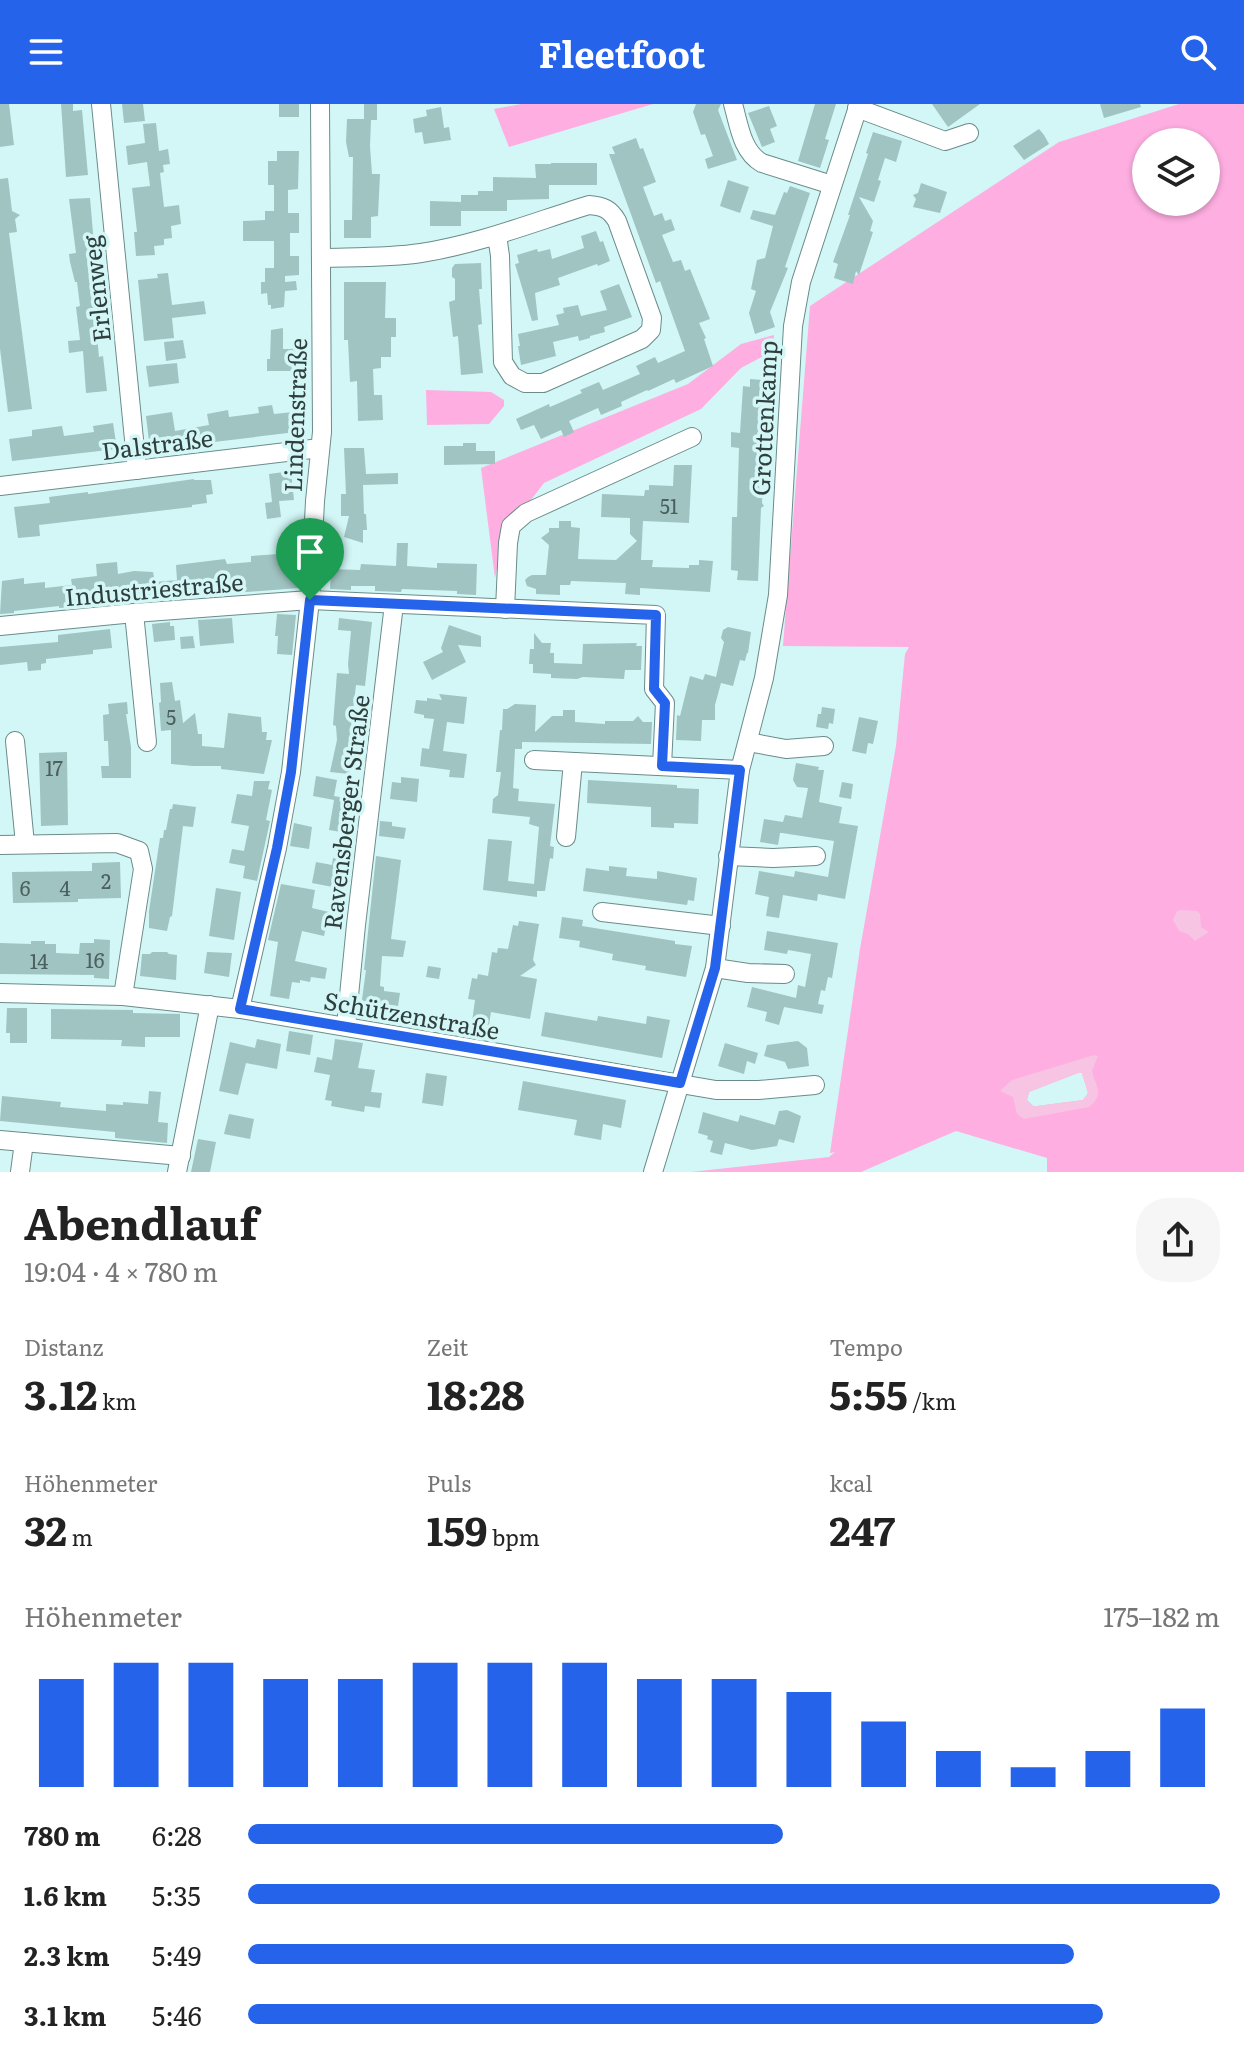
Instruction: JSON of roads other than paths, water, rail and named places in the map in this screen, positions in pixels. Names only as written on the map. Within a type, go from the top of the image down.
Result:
[{"type":"street","name":"Erlenweg","points":[[101,104],[137,470]]},
{"type":"street","name":"Lindenstraße","points":[[240,1009],[291,772],[310,600],[320,448],[320,104]]},
{"type":"street","points":[[733,104],[752,157],[832,185]]},
{"type":"street","points":[[858,106],[945,141],[969,133]]},
{"type":"street","name":"Grottenkamp","points":[[653,1172],[715,968],[740,770],[764,678],[778,595],[793,326],[801,282],[858,106]]},
{"type":"street","points":[[321,258],[422,253],[497,235],[589,205],[601,206],[611,211],[617,221],[652,318],[651,330],[642,339],[543,383],[525,383],[512,376],[503,362],[497,235]]},
{"type":"street","points":[[505,609],[511,526],[526,513],[692,437]]},
{"type":"street","name":"Dalstraße","points":[[0,486],[320,448]]},
{"type":"street","name":"Industriestraße","points":[[0,626],[310,600],[656,615],[654,689],[665,703],[662,766]]},
{"type":"street","name":"Ravensberger Straße","points":[[346,1026],[394,604]]},
{"type":"street","points":[[134,613],[147,742]]},
{"type":"street","points":[[15,741],[25,844]]},
{"type":"street","points":[[748,742],[786,749],[824,746]]},
{"type":"street","points":[[534,760],[740,770]]},
{"type":"street","points":[[566,837],[573,762]]},
{"type":"street","points":[[0,845],[117,843],[139,851],[143,869],[123,996]]},
{"type":"street","points":[[728,856],[816,856]]},
{"type":"street","points":[[602,912],[721,926]]},
{"type":"street","points":[[715,968],[785,974]]},
{"type":"street","name":"Schützenstraße","points":[[0,993],[123,996],[240,1009],[716,1090],[815,1085]]},
{"type":"street","points":[[0,1140],[179,1164],[210,1005]]},
{"type":"street","points":[[20,1172],[24,1142]]}]
